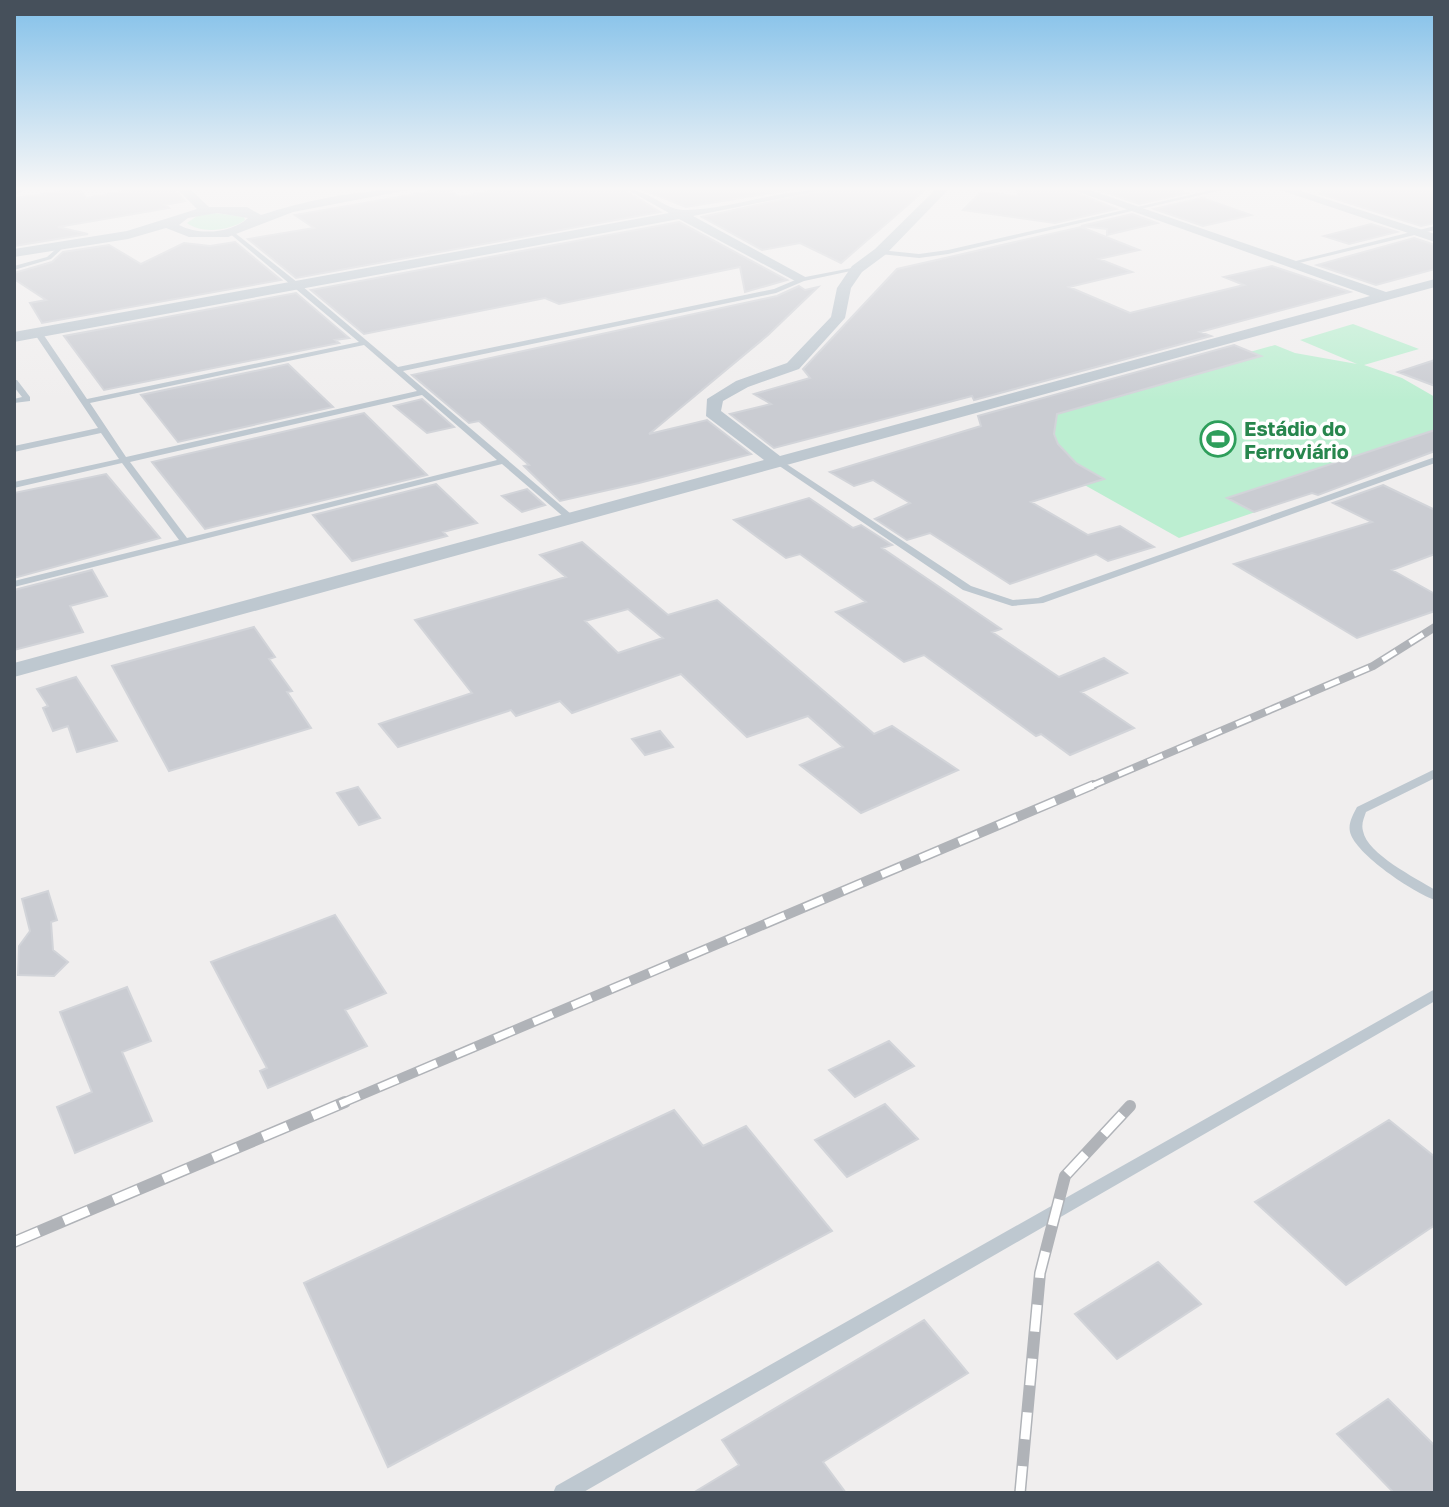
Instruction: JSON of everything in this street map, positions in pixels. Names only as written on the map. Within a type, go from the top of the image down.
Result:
[{"type":"street","points":[[14,337],[442,260]]},
{"type":"street","points":[[767,260],[802,279]]},
{"type":"street","points":[[776,461],[712,412],[715,399],[742,384],[793,366],[838,318],[844,288],[857,269],[869,260]]},
{"type":"street","points":[[1283,260],[1386,297]]},
{"type":"street","points":[[14,670],[568,516],[1435,283]]},
{"type":"lane","points":[[14,268],[41,260]]},
{"type":"lane","points":[[267,260],[568,516]]},
{"type":"lane","points":[[1291,263],[1302,260]]},
{"type":"lane","points":[[396,370],[776,291],[802,279],[857,269]]},
{"type":"lane","points":[[38,333],[124,460],[185,541]]},
{"type":"lane","points":[[85,402],[364,343]]},
{"type":"lane","points":[[14,382],[27,399],[14,401]]},
{"type":"lane","points":[[14,485],[421,393]]},
{"type":"lane","points":[[14,449],[103,430]]},
{"type":"lane","points":[[776,461],[967,588],[1012,603],[1039,601],[1435,460]]},
{"type":"lane","points":[[14,584],[504,461]]},
{"type":"lane","points":[[1435,773],[1361,810],[1356,822],[1357,834],[1369,852],[1435,896]]},
{"type":"lane","points":[[563,1493],[1435,994]]},
{"type":"green space","name":"Estádio do Ferroviário","points":[[1353,324],[1419,349],[1364,365],[1402,378],[1435,397],[1435,451],[1179,538],[981,427],[1275,345],[1295,353],[1357,364],[1300,340]]},
{"type":"building","points":[[54,260],[135,260],[141,264],[149,260],[257,260],[281,280],[42,323],[30,303],[46,300],[14,279],[14,273]]},
{"type":"building","points":[[274,260],[393,260],[296,278]]},
{"type":"building","points":[[472,260],[750,260],[787,280],[745,292],[740,267],[559,304],[545,298],[364,334],[311,290]]},
{"type":"building","points":[[935,260],[1102,260],[1132,272],[1069,287],[1130,313],[1244,285],[1224,277],[1272,266],[1350,292],[1200,332],[1211,336],[974,400],[972,396],[774,448],[730,414],[771,404],[754,394],[810,378],[803,369],[897,269]]},
{"type":"building","points":[[1334,260],[1435,260],[1435,269],[1376,285],[1317,265]]},
{"type":"building","points":[[799,286],[805,290],[818,287],[768,335],[649,434],[707,420],[751,454],[639,483],[560,501],[524,466],[529,465],[479,421],[469,423],[412,375],[777,296]]},
{"type":"building","points":[[296,293],[349,338],[335,340],[339,343],[104,390],[64,336]]},
{"type":"building","points":[[1234,345],[1261,356],[1057,414],[1054,434],[1058,444],[1076,463],[1104,479],[1031,502],[1088,535],[1120,526],[1154,547],[1108,561],[1096,554],[1010,584],[930,533],[907,540],[875,519],[910,503],[873,480],[854,486],[830,472],[981,426],[978,416]]},
{"type":"building","points":[[1435,360],[1435,386],[1398,372]]},
{"type":"building","points":[[288,364],[333,407],[178,442],[141,395]]},
{"type":"building","points":[[422,399],[454,427],[427,433],[394,406]]},
{"type":"building","points":[[364,413],[427,475],[205,529],[152,462]]},
{"type":"building","points":[[1435,430],[1435,451],[1318,495],[1312,493],[1254,512],[1227,498]]},
{"type":"building","points":[[106,474],[160,538],[14,578],[14,493]]},
{"type":"building","points":[[436,484],[477,523],[443,532],[447,536],[352,561],[313,515]]},
{"type":"building","points":[[1383,485],[1435,510],[1435,554],[1392,570],[1435,594],[1435,611],[1357,638],[1234,564],[1372,522],[1333,503]]},
{"type":"building","points":[[527,489],[545,505],[522,512],[502,496]]},
{"type":"building","points":[[809,498],[853,528],[861,525],[892,545],[882,548],[1001,629],[992,632],[1059,677],[1104,658],[1127,673],[1081,692],[1134,728],[1070,755],[1041,734],[1036,736],[924,655],[904,662],[836,612],[866,602],[800,554],[786,558],[734,520]]},
{"type":"building","points":[[582,542],[668,615],[717,600],[874,734],[892,726],[958,770],[861,813],[800,765],[843,747],[808,716],[747,737],[681,674],[572,713],[560,701],[516,716],[511,710],[398,747],[379,724],[472,693],[415,620],[566,577],[540,555]],"holes":[[[628,609],[663,638],[618,653],[585,621]]]},
{"type":"building","points":[[92,570],[107,596],[70,606],[83,632],[14,650],[14,590]]},
{"type":"building","points":[[254,627],[275,657],[269,659],[292,691],[287,692],[311,728],[169,771],[112,666]]},
{"type":"building","points":[[76,677],[117,741],[77,752],[68,726],[53,731],[43,708],[48,706],[37,689]]},
{"type":"building","points":[[660,731],[673,747],[645,755],[632,739]]},
{"type":"building","points":[[358,787],[380,818],[359,825],[337,793]]},
{"type":"building","points":[[48,891],[57,920],[51,922],[53,950],[68,962],[54,976],[18,975],[19,946],[30,931],[22,899]]},
{"type":"building","points":[[335,915],[386,993],[345,1010],[367,1046],[268,1088],[260,1071],[267,1068],[211,962]]},
{"type":"building","points":[[127,987],[151,1041],[122,1052],[152,1121],[75,1153],[57,1107],[92,1092],[60,1012]]},
{"type":"building","points":[[889,1041],[914,1066],[855,1097],[829,1070]]},
{"type":"building","points":[[885,1104],[918,1139],[847,1177],[815,1140]]},
{"type":"building","points":[[674,1110],[703,1146],[746,1126],[832,1231],[388,1467],[304,1283]]},
{"type":"building","points":[[1389,1120],[1435,1157],[1435,1225],[1346,1285],[1255,1202]]},
{"type":"building","points":[[1158,1262],[1201,1304],[1117,1359],[1075,1314]]},
{"type":"building","points":[[924,1320],[968,1373],[823,1462],[846,1493],[693,1493],[739,1465],[722,1440]]},
{"type":"building","points":[[1388,1399],[1435,1446],[1435,1493],[1394,1493],[1337,1434]]},
{"type":"railway","points":[[1089,787],[1373,666],[1435,627]]},
{"type":"railway","points":[[340,1104],[1093,785]]},
{"type":"railway","points":[[14,1242],[345,1102]]},
{"type":"railway","points":[[1020,1493],[1040,1273],[1065,1176],[1130,1106]]},
{"type":"place","name":"Estádio do Ferroviário","points":[[1218,439]]}]
